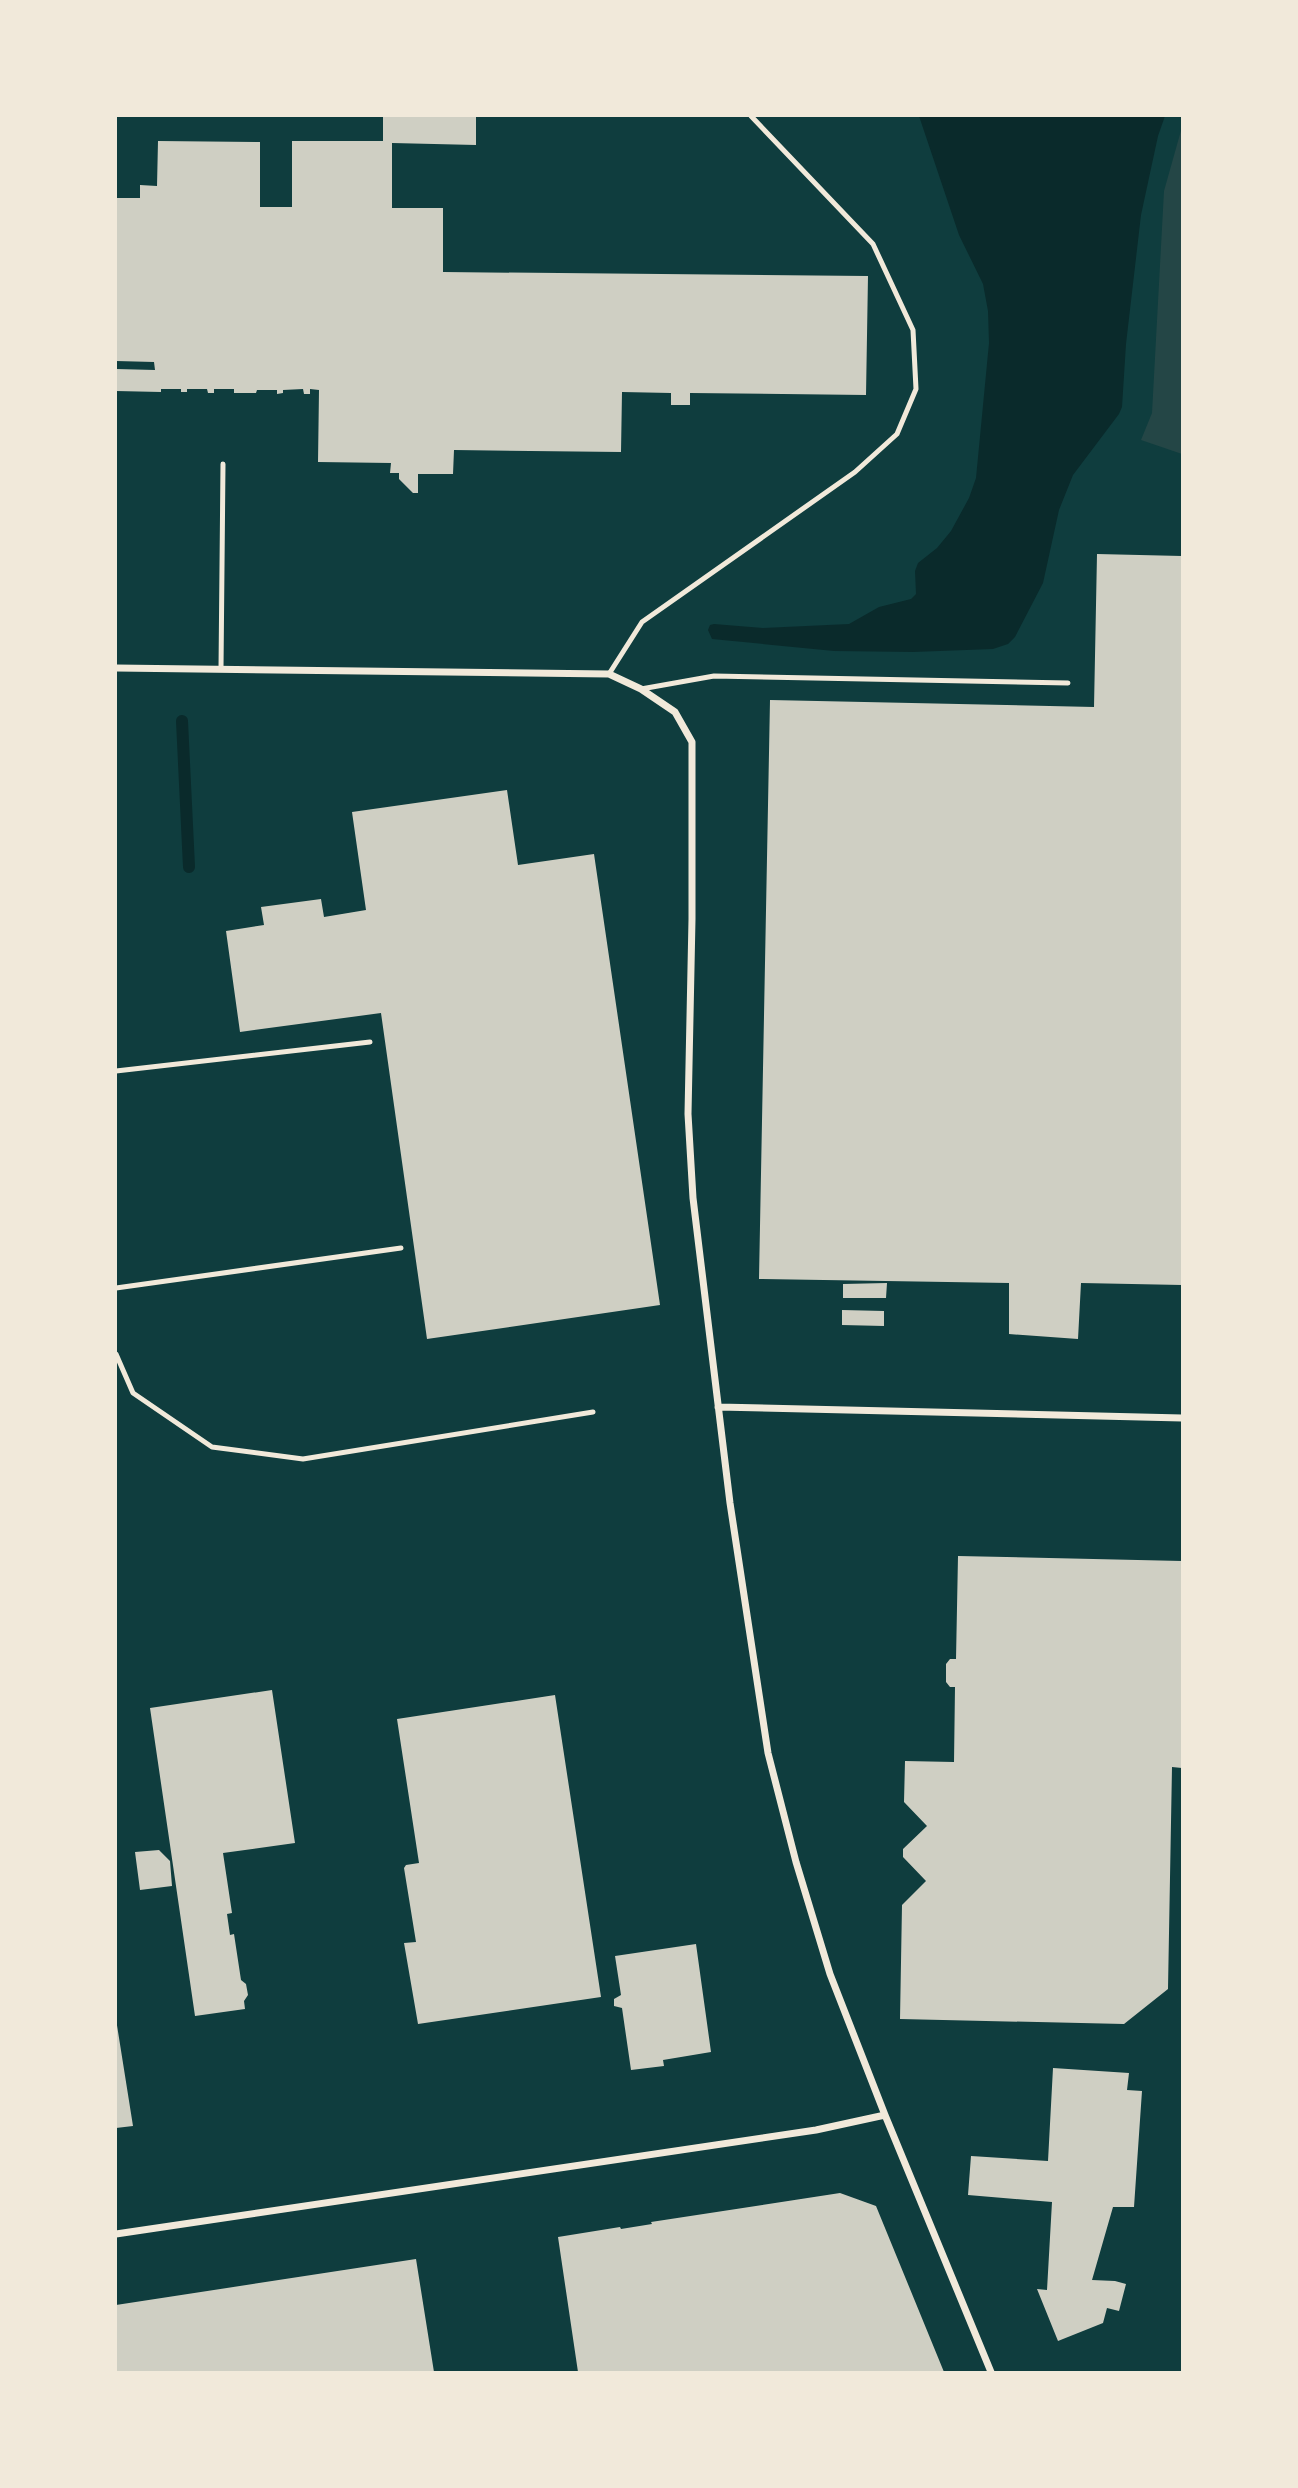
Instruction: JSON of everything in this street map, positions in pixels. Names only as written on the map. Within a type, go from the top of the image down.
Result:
[{"type":"street","points":[[116,668],[609,674],[641,689],[675,712],[692,742],[688,1114],[693,1198],[730,1503],[768,1753],[796,1862],[830,1974],[991,2372]]},
{"type":"street","points":[[718,1407],[1182,1418]]},
{"type":"street","points":[[116,2234],[816,2130],[885,2115]]},
{"type":"lane","points":[[609,674],[642,622],[855,472],[897,434],[916,389],[913,330],[873,244],[751,116]]},
{"type":"lane","points":[[220,669],[223,464]]},
{"type":"lane","points":[[641,689],[714,676],[1068,683]]},
{"type":"lane","points":[[116,1070],[370,1042]]},
{"type":"lane","points":[[116,1288],[401,1248]]},
{"type":"lane","points":[[116,1354],[133,1393],[212,1447],[303,1459],[593,1412]]},
{"type":"shaded area","points":[[919,116],[1165,116],[1141,215],[1126,344],[1122,407],[1073,475],[1059,510],[1043,583],[1015,637],[1008,644],[993,649],[834,651],[712,639],[708,630],[710,625],[714,624],[763,628],[849,624],[879,607],[911,599],[916,594],[915,571],[918,563],[937,548],[951,531],[969,498],[976,478],[989,343],[988,311],[983,284],[959,235]]},
{"type":"shaded area","points":[[1182,127],[1182,454],[1141,440],[1152,413],[1164,191]]},
{"type":"building","points":[[383,116],[476,116],[476,145],[392,143],[392,208],[443,208],[443,272],[868,276],[866,395],[690,393],[690,405],[671,405],[671,393],[622,392],[621,452],[454,450],[453,474],[418,474],[418,493],[413,493],[399,479],[399,473],[390,473],[391,463],[318,462],[319,390],[310,389],[310,394],[304,394],[303,389],[283,390],[283,393],[277,394],[277,390],[234,393],[234,389],[214,389],[214,393],[208,393],[207,389],[187,389],[187,392],[181,392],[181,389],[161,389],[161,392],[116,391],[116,369],[155,370],[154,362],[116,361],[116,198],[140,198],[140,185],[157,186],[158,141],[260,142],[260,207],[292,207],[292,141],[383,141]]},
{"type":"building","points":[[1097,554],[1182,556],[1182,1285],[1081,1283],[1078,1339],[1009,1334],[1009,1283],[759,1279],[770,700],[1094,707]]},
{"type":"building","points":[[507,790],[518,865],[594,854],[660,1305],[427,1339],[381,1013],[240,1032],[226,931],[264,925],[261,907],[321,899],[324,917],[366,910],[352,812]]},
{"type":"building","points":[[887,1283],[886,1298],[843,1298],[843,1284]]},
{"type":"building","points":[[842,1310],[884,1311],[884,1326],[842,1325]]},
{"type":"building","points":[[958,1556],[1182,1561],[1182,1768],[1172,1767],[1168,1989],[1124,2024],[900,2019],[902,1905],[926,1881],[903,1857],[903,1849],[927,1826],[904,1802],[905,1761],[954,1762],[955,1687],[950,1687],[946,1682],[946,1664],[950,1659],[956,1659]]},
{"type":"building","points":[[272,1690],[295,1843],[223,1853],[232,1913],[227,1914],[230,1935],[234,1934],[241,1980],[246,1984],[248,1995],[244,2001],[245,2009],[195,2016],[150,1708]]},
{"type":"building","points":[[555,1695],[601,1997],[418,2024],[404,1943],[416,1942],[404,1868],[406,1865],[419,1863],[397,1719]]},
{"type":"building","points":[[159,1850],[170,1861],[172,1886],[140,1890],[135,1852]]},
{"type":"building","points":[[696,1944],[711,2052],[663,2060],[664,2066],[631,2070],[622,2008],[614,2006],[614,1999],[621,1995],[615,1956]]},
{"type":"building","points":[[116,2019],[133,2126],[116,2128]]},
{"type":"building","points":[[1053,2068],[1129,2073],[1127,2090],[1142,2091],[1134,2207],[1113,2207],[1092,2280],[1126,2284],[1119,2311],[1107,2308],[1103,2323],[1058,2341],[1037,2289],[1047,2290],[1052,2202],[968,2195],[971,2156],[1048,2161]]},
{"type":"building","points":[[840,2193],[876,2206],[944,2372],[578,2372],[558,2237]]},
{"type":"building","points":[[416,2259],[434,2372],[116,2372],[116,2305]]},
{"type":"waterway","points":[[182,721],[189,867]]}]
